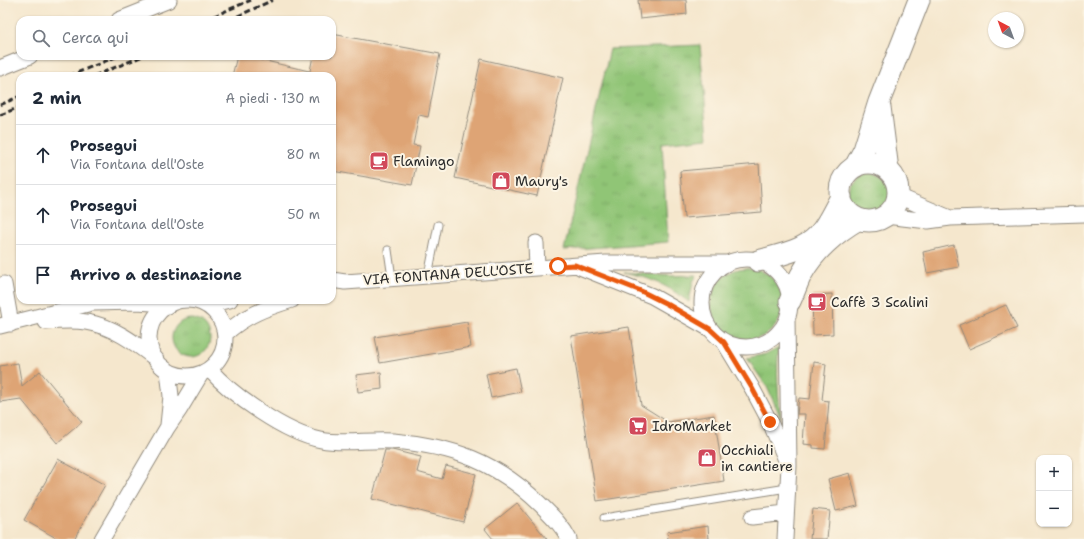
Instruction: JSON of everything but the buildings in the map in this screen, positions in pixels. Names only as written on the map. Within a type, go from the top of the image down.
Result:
[{"type":"street","points":[[129,16],[169,0]]},
{"type":"street","points":[[855,167],[864,150],[879,102],[918,0]]},
{"type":"street","points":[[0,68],[20,60]]},
{"type":"street","points":[[879,102],[888,170]]},
{"type":"street","points":[[872,163],[888,170],[898,186],[898,196],[896,204],[886,216],[877,220],[868,221],[859,219],[850,214],[844,206],[841,197],[843,180],[848,172],[863,164],[872,163]]},
{"type":"street","points":[[898,196],[950,218]]},
{"type":"street","points":[[788,466],[770,422],[752,388],[724,342],[710,329],[704,317],[702,305],[704,292],[709,280],[718,270],[729,263],[743,259],[758,260],[794,251],[811,242],[824,228],[841,197]]},
{"type":"street","points":[[886,216],[928,221],[950,218],[1084,214]]},
{"type":"street","points":[[724,342],[738,347],[754,347],[768,342],[780,332],[801,274],[816,253],[841,231],[859,219]]},
{"type":"street","points":[[536,243],[537,268]]},
{"type":"street","points":[[758,260],[770,266],[781,276],[788,288],[788,466],[785,539]]},
{"type":"street","name":"VIA FONTANA DELL'OSTE","points":[[336,283],[632,262],[686,264],[729,263]]},
{"type":"street","name":"VIA FONTANA DELL'OSTE","points":[[575,265],[652,296],[710,329]]},
{"type":"street","points":[[4,284],[9,324]]},
{"type":"street","points":[[9,324],[81,304]]},
{"type":"street","points":[[156,360],[151,349],[149,337],[152,325],[158,314],[170,304]]},
{"type":"street","points":[[102,539],[167,428],[205,372],[219,360],[225,347],[225,334],[222,322],[216,313],[204,304]]},
{"type":"street","points":[[207,305],[212,304]]},
{"type":"street","points":[[225,334],[243,319],[281,304]]},
{"type":"street","points":[[9,324],[70,321],[92,323],[106,327],[119,334],[156,360],[168,371],[179,376],[190,376],[205,372],[282,425],[307,436],[334,442],[384,440],[412,443],[452,451],[482,462],[501,473],[534,499],[555,520],[569,539]]},
{"type":"street","points":[[167,428],[171,400],[168,371]]},
{"type":"street","points":[[752,517],[786,513]]},
{"type":"lane","points":[[428,276],[438,225]]},
{"type":"lane","points":[[388,250],[392,278]]},
{"type":"lane","points":[[604,518],[787,488]]},
{"type":"green space","points":[[700,45],[708,138],[662,143],[668,242],[564,250],[610,49]]},
{"type":"green space","points":[[869,173],[884,179],[890,194],[884,209],[869,215],[854,209],[848,194],[854,179]]},
{"type":"green space","points":[[747,268],[767,274],[777,284],[783,304],[777,324],[767,334],[747,340],[727,334],[717,324],[711,304],[717,284],[727,274]]},
{"type":"green space","points":[[624,272],[672,276],[697,275],[693,282],[689,302],[658,283]]},
{"type":"green space","points":[[191,319],[201,322],[207,328],[210,338],[207,348],[201,354],[191,357],[181,354],[175,348],[172,338],[175,328],[181,322]]},
{"type":"green space","points":[[779,347],[778,382],[781,418],[767,387],[747,358],[766,354]]},
{"type":"railway","points":[[214,16],[251,0]]},
{"type":"railway","points":[[238,16],[273,0]]},
{"type":"railway","points":[[79,72],[108,60]]},
{"type":"railway","points":[[104,72],[133,60]]},
{"type":"railway","points":[[0,105],[16,98]]},
{"type":"railway","points":[[0,115],[16,109]]},
{"type":"place","name":"Flamingo","points":[[379,161]]},
{"type":"place","name":"Maury's","points":[[501,181]]},
{"type":"place","name":"Caffè 3 Scalini","points":[[817,302]]},
{"type":"place","name":"IdroMarket","points":[[638,426]]},
{"type":"place","name":"Occhiali in cantiere","points":[[707,458]]},
{"type":"route","points":[[558,266],[575,265],[641,291],[710,329],[724,342],[752,388],[770,422]]}]
